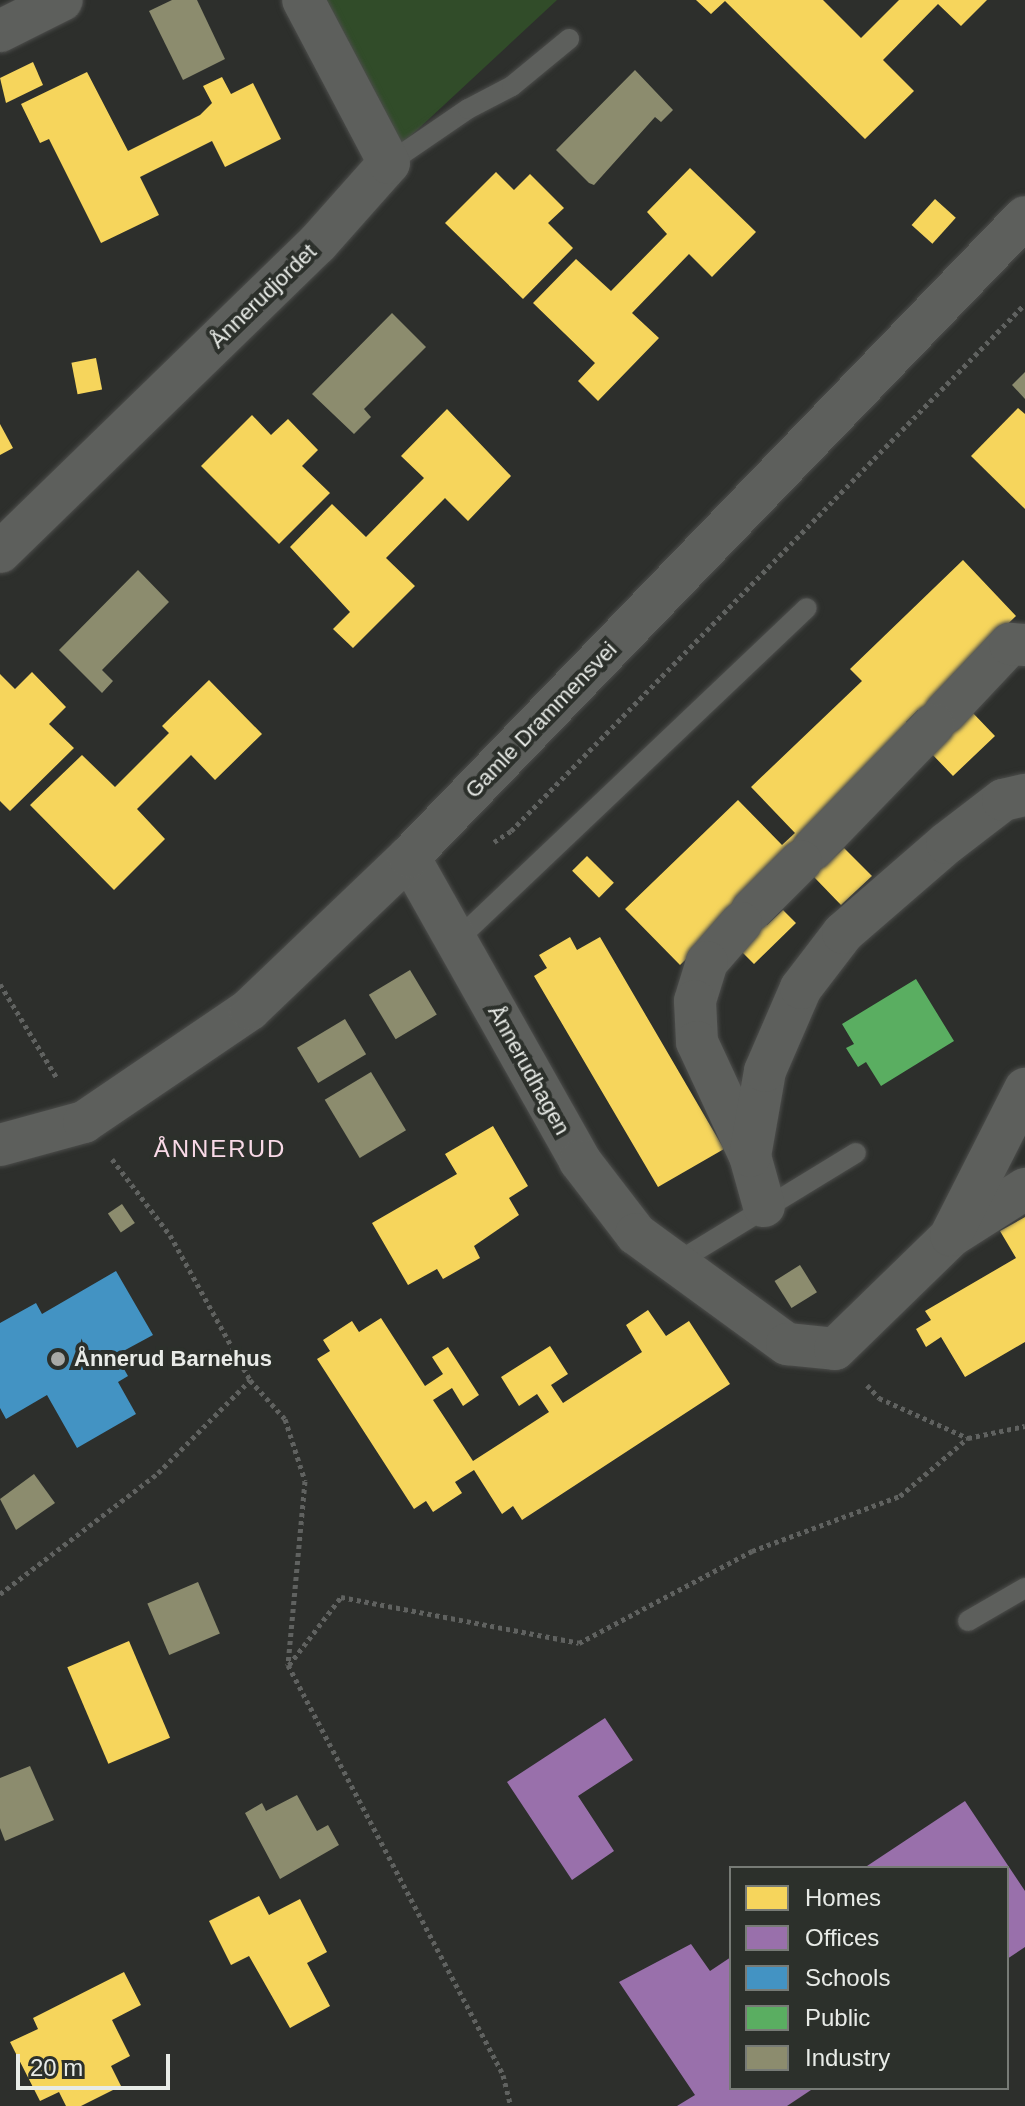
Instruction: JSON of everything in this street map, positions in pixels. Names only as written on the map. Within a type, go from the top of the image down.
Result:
[{"type":"street","points":[[0,31],[62,0]]},
{"type":"street","points":[[303,0],[389,163]]},
{"type":"street","name":"Ånnerudjordet","points":[[0,552],[317,244],[389,163]]},
{"type":"street","name":"Gamle Drammensvei","points":[[0,1145],[84,1122],[250,1009],[409,857],[1025,217]]},
{"type":"street","points":[[764,1206],[750,1156],[697,1042],[695,1001],[707,962],[747,916],[1010,644],[1025,645]]},
{"type":"street","points":[[750,1156],[765,1071],[801,988],[843,933],[947,843],[1003,800],[1025,795]]},
{"type":"street","name":"Ånnerudhagen","points":[[409,857],[580,1161],[636,1234],[787,1344],[835,1349]]},
{"type":"street","points":[[951,1236],[1025,1089]]},
{"type":"street","points":[[835,1349],[951,1236],[1025,1189]]},
{"type":"lane","points":[[389,163],[468,109],[512,86],[569,39]]},
{"type":"lane","points":[[457,940],[807,608]]},
{"type":"lane","points":[[674,1264],[764,1206],[856,1153]]},
{"type":"lane","points":[[968,1621],[1025,1588]]},
{"type":"path","points":[[486,848],[511,831],[1025,304]]},
{"type":"path","points":[[0,984],[57,1078]]},
{"type":"path","points":[[110,1157],[170,1235],[250,1380],[285,1419],[305,1481],[288,1665],[503,2075],[511,2106]]},
{"type":"path","points":[[835,1349],[879,1398],[968,1438]]},
{"type":"path","points":[[0,1594],[158,1473],[250,1380]]},
{"type":"path","points":[[288,1665],[341,1597],[579,1643],[752,1551],[900,1496],[968,1438],[1025,1426]]},
{"type":"green space","points":[[325,0],[557,0],[402,144]]},
{"type":"building: Homes","points":[[696,0],[823,0],[861,38],[899,0],[987,0],[961,26],[938,4],[883,60],[914,91],[865,139],[725,1],[711,14]]},
{"type":"building: Homes","points":[[33,62],[43,85],[6,103],[0,78]]},
{"type":"building: Homes","points":[[87,72],[128,151],[200,115],[212,103],[203,86],[222,77],[231,94],[253,83],[281,139],[225,167],[212,141],[140,177],[159,215],[101,243],[49,139],[40,143],[21,104]]},
{"type":"building: Homes","points":[[690,168],[756,232],[712,277],[689,254],[632,313],[659,338],[598,401],[578,381],[595,363],[533,303],[576,259],[611,291],[667,234],[647,212]]},
{"type":"building: Homes","points":[[496,172],[514,190],[530,174],[564,208],[548,223],[573,248],[523,299],[445,223]]},
{"type":"building: Homes","points":[[935,199],[956,218],[932,244],[912,225]]},
{"type":"building: Homes","points":[[96,358],[102,389],[78,394],[71,363]]},
{"type":"building: Homes","points":[[1018,408],[1025,414],[1025,509],[971,456]]},
{"type":"building: Homes","points":[[447,409],[511,476],[468,521],[445,498],[386,558],[415,586],[353,648],[333,629],[350,612],[290,547],[332,504],[366,537],[424,478],[401,456]]},
{"type":"building: Homes","points":[[252,415],[271,435],[288,419],[318,450],[302,466],[330,493],[279,544],[201,466]]},
{"type":"building: Homes","points":[[0,424],[13,448],[0,455]]},
{"type":"building: Homes","points":[[963,560],[1016,616],[931,698],[972,712],[995,736],[953,776],[930,752],[944,737],[918,710],[906,722],[919,736],[807,843],[827,864],[844,848],[872,876],[841,905],[814,877],[746,902],[767,925],[783,910],[796,923],[754,964],[741,951],[733,914],[680,965],[625,909],[738,800],[782,845],[795,833],[751,787],[862,681],[850,669]]},
{"type":"building: Homes","points":[[32,672],[66,707],[49,724],[74,748],[10,811],[0,801],[0,674],[15,689]]},
{"type":"building: Homes","points":[[209,680],[262,734],[215,780],[191,755],[137,809],[165,839],[114,890],[30,805],[82,755],[115,787],[169,733],[162,726]]},
{"type":"building: Homes","points":[[587,856],[614,883],[599,898],[572,871]]},
{"type":"building: Homes","points":[[570,937],[577,950],[600,937],[724,1149],[658,1187],[534,976],[547,968],[539,955]]},
{"type":"building: Homes","points":[[493,1126],[528,1186],[509,1198],[519,1215],[474,1246],[480,1258],[443,1279],[437,1269],[408,1285],[372,1223],[457,1174],[445,1154]]},
{"type":"building: Homes","points":[[1025,1217],[1025,1342],[965,1377],[941,1337],[926,1347],[916,1329],[931,1320],[925,1311],[1016,1258],[1000,1231]]},
{"type":"building: Homes","points":[[648,1310],[666,1336],[689,1321],[730,1384],[522,1520],[513,1506],[502,1514],[474,1470],[455,1482],[462,1493],[433,1512],[426,1501],[414,1509],[317,1359],[330,1351],[323,1340],[352,1321],[359,1332],[381,1318],[425,1386],[443,1374],[432,1357],[448,1347],[479,1395],[463,1406],[452,1388],[433,1400],[473,1461],[549,1412],[537,1394],[519,1406],[501,1377],[550,1346],[568,1374],[551,1385],[563,1403],[642,1352],[626,1325]]},
{"type":"building: Homes","points":[[129,1641],[170,1738],[108,1764],[67,1667]]},
{"type":"building: Homes","points":[[259,1896],[269,1915],[300,1899],[327,1952],[307,1963],[330,2006],[290,2028],[249,1956],[231,1965],[209,1921]]},
{"type":"building: Homes","points":[[124,1972],[141,2005],[112,2020],[130,2056],[111,2066],[121,2086],[81,2106],[66,2106],[59,2092],[40,2101],[10,2042],[38,2029],[33,2018]]},
{"type":"building: Offices","points":[[605,1718],[633,1760],[578,1796],[614,1851],[572,1880],[507,1782]]},
{"type":"building: Offices","points":[[965,1801],[1008,1866],[867,1866]]},
{"type":"building: Offices","points":[[1009,1867],[1025,1891],[1025,1947],[1009,1958]]},
{"type":"building: Offices","points":[[691,1944],[710,1971],[729,1958],[729,2090],[811,2090],[787,2106],[677,2106],[695,2095],[619,1982]]},
{"type":"building: Schools","points":[[116,1271],[153,1335],[116,1355],[128,1376],[118,1382],[136,1414],[77,1448],[47,1395],[6,1419],[0,1408],[0,1323],[36,1303],[42,1314]]},
{"type":"building: Public","points":[[916,979],[954,1041],[881,1086],[866,1062],[858,1067],[846,1048],[854,1044],[842,1024]]},
{"type":"building: Industry","points":[[172,0],[197,0],[225,59],[183,80],[149,11]]},
{"type":"building: Industry","points":[[635,70],[673,110],[661,122],[655,117],[594,185],[556,150]]},
{"type":"building: Industry","points":[[392,313],[426,347],[364,409],[371,417],[354,434],[312,394]]},
{"type":"building: Industry","points":[[1025,372],[1025,399],[1012,385]]},
{"type":"building: Industry","points":[[138,570],[169,602],[102,670],[113,681],[102,693],[59,650]]},
{"type":"building: Industry","points":[[410,970],[437,1015],[396,1039],[369,995]]},
{"type":"building: Industry","points":[[345,1019],[366,1054],[318,1083],[297,1048]]},
{"type":"building: Industry","points":[[371,1072],[406,1130],[360,1158],[325,1100]]},
{"type":"building: Industry","points":[[122,1204],[135,1223],[121,1233],[108,1214]]},
{"type":"building: Industry","points":[[800,1265],[817,1292],[792,1308],[775,1281]]},
{"type":"building: Industry","points":[[34,1474],[55,1503],[16,1530],[0,1499]]},
{"type":"building: Industry","points":[[198,1582],[220,1634],[169,1655],[147,1603]]},
{"type":"building: Industry","points":[[30,1766],[54,1820],[5,1841],[0,1828],[0,1778]]},
{"type":"building: Industry","points":[[297,1795],[317,1831],[328,1825],[339,1845],[280,1879],[245,1813],[262,1803],[266,1811]]},
{"type":"place","name":"Ånnerud Barnehus","points":[[58,1359]]},
{"type":"district","name":"ÅNNERUD","points":[[220,1149]]}]
